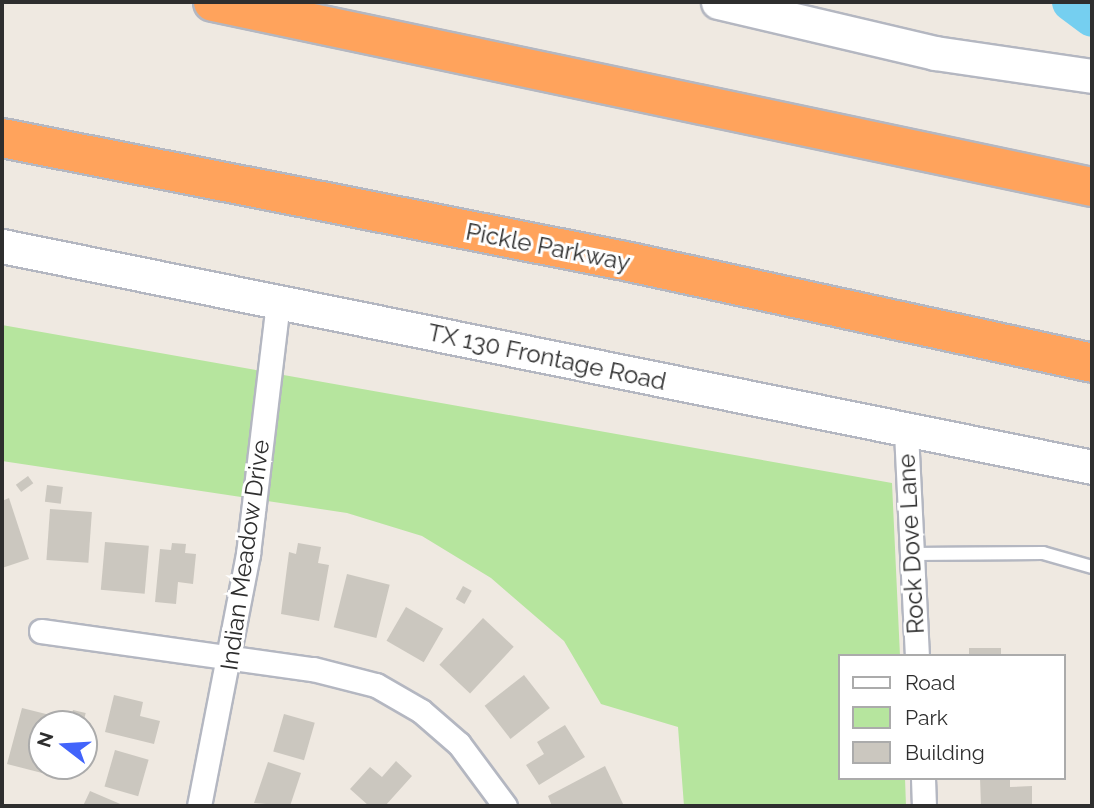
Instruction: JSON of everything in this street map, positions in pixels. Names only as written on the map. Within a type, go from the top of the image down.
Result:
[{"type":"highway","points":[[213,2],[340,27],[689,105],[1092,187]]},
{"type":"highway","points":[[256,2],[340,27]]},
{"type":"highway","name":"Pickle Parkway","points":[[2,138],[143,169],[625,261],[1092,363]]},
{"type":"highway","points":[[2,147],[143,169]]},
{"type":"street","points":[[718,2],[935,53],[1092,76]]},
{"type":"street","name":"TX 130 Frontage Road","points":[[2,246],[906,432],[1092,467]]},
{"type":"street","name":"Indian Meadow Drive","points":[[199,806],[231,656],[278,301]]},
{"type":"street","name":"Rock Dove Lane","points":[[906,432],[917,654]]},
{"type":"street","points":[[41,631],[313,669],[376,685],[421,711],[459,744],[505,806]]},
{"type":"street","points":[[923,780],[924,806]]},
{"type":"lane","points":[[912,554],[1043,553],[1092,567]]},
{"type":"green space","points":[[2,325],[892,483],[900,654],[838,654],[838,780],[905,780],[906,806],[684,806],[678,727],[601,704],[564,641],[491,578],[422,536],[347,513],[2,461]]},
{"type":"building","points":[[28,476],[33,483],[21,492],[16,485]]},
{"type":"building","points":[[47,485],[63,487],[61,504],[45,502]]},
{"type":"building","points":[[9,498],[29,559],[2,568],[2,501]]},
{"type":"building","points":[[50,509],[92,512],[88,563],[46,560]]},
{"type":"building","points":[[105,542],[149,546],[145,594],[101,590]]},
{"type":"building","points":[[172,543],[186,544],[185,553],[196,554],[193,584],[178,582],[176,604],[155,602],[160,549],[171,550]]},
{"type":"building","points":[[298,543],[321,547],[318,563],[329,565],[319,621],[281,614],[289,552],[296,554]]},
{"type":"building","points":[[347,574],[390,585],[376,638],[334,627]]},
{"type":"building","points":[[463,586],[472,591],[464,604],[456,599]]},
{"type":"building","points":[[406,607],[443,628],[424,662],[386,641]]},
{"type":"building","points":[[483,618],[514,647],[470,693],[439,665]]},
{"type":"building","points":[[969,648],[1001,648],[1001,654],[969,654]]},
{"type":"building","points":[[524,675],[550,708],[510,739],[485,706]]},
{"type":"building","points":[[114,695],[143,702],[140,716],[160,721],[154,744],[105,732]]},
{"type":"building","points":[[22,708],[30,710],[28,769],[7,764]]},
{"type":"building","points":[[284,714],[315,723],[304,760],[273,751]]},
{"type":"building","points":[[565,725],[585,757],[539,785],[526,765],[544,754],[537,742]]},
{"type":"building","points":[[115,750],[149,760],[138,796],[105,787]]},
{"type":"building","points":[[396,761],[412,776],[385,806],[369,806],[350,789],[370,767],[382,777]]},
{"type":"building","points":[[268,762],[301,773],[290,806],[254,803]]},
{"type":"building","points":[[605,766],[624,806],[552,806],[548,796]]},
{"type":"building","points":[[980,780],[1010,780],[1010,787],[1032,786],[1032,806],[981,806]]},
{"type":"building","points":[[90,791],[125,806],[83,806]]},
{"type":"waterway","points":[[1071,2],[1092,18]]}]
